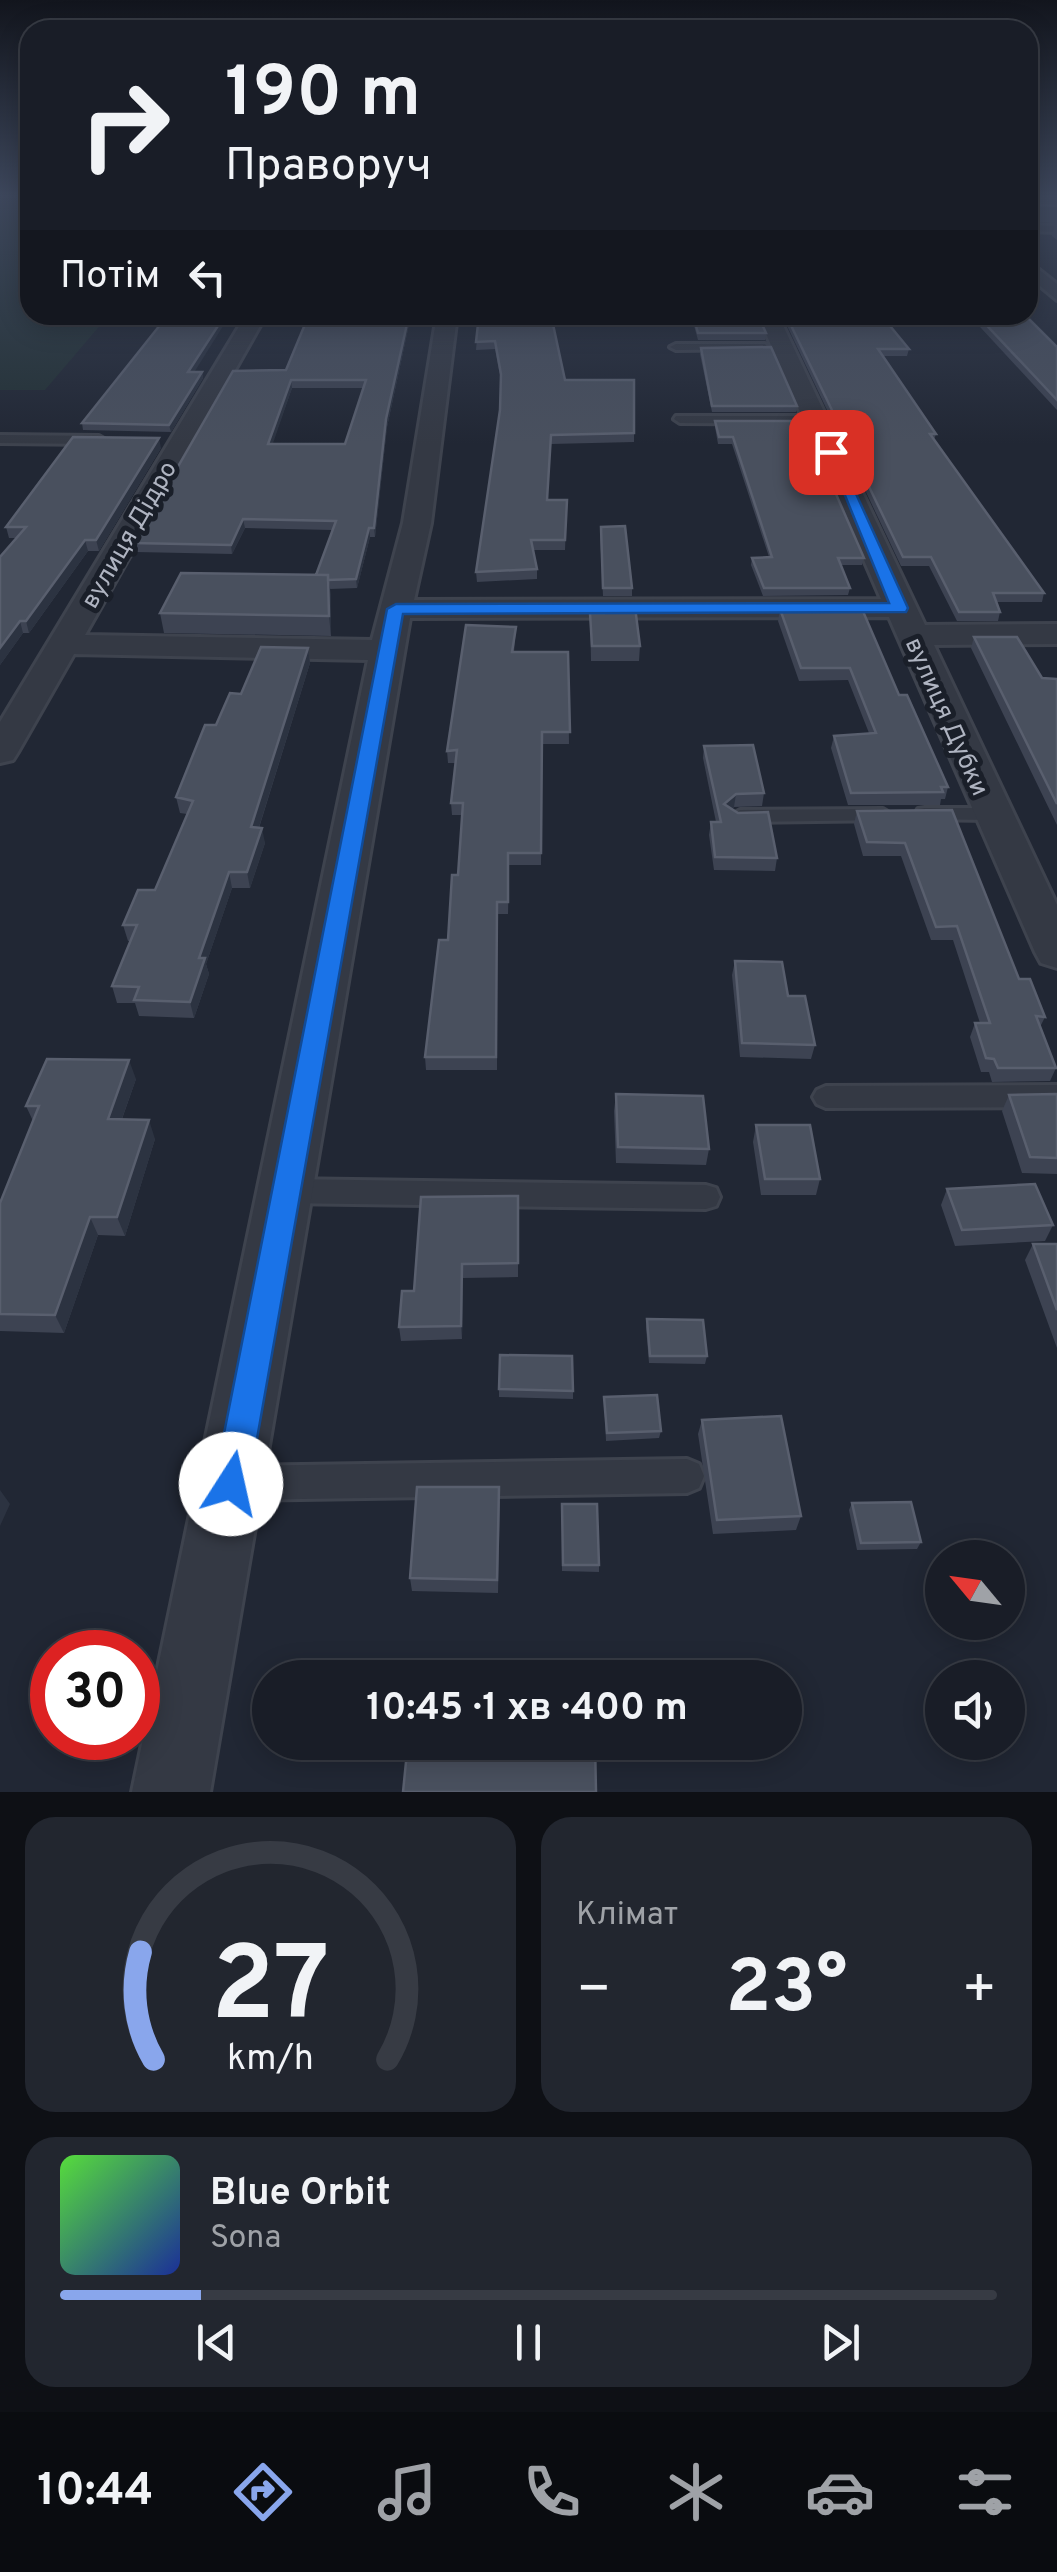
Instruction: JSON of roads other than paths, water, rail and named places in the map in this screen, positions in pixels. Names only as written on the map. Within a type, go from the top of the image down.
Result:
[{"type":"street","name":"вулиця Дідро","points":[[0,752],[64,644],[173,440],[249,325]]},
{"type":"street","points":[[171,1792],[391,630],[417,522],[446,325]]},
{"type":"street","name":"вулиця Дубки","points":[[773,325],[1057,952]]},
{"type":"street","points":[[64,644],[391,630],[906,622],[1057,634]]},
{"type":"lane","points":[[676,347],[783,348]]},
{"type":"lane","points":[[680,419],[817,420]]},
{"type":"lane","points":[[0,439],[109,440]]},
{"type":"lane","points":[[736,816],[992,814]]},
{"type":"lane","points":[[826,1097],[1057,1096]]},
{"type":"lane","points":[[285,1190],[706,1197]]},
{"type":"lane","points":[[231,1484],[687,1476]]}]
